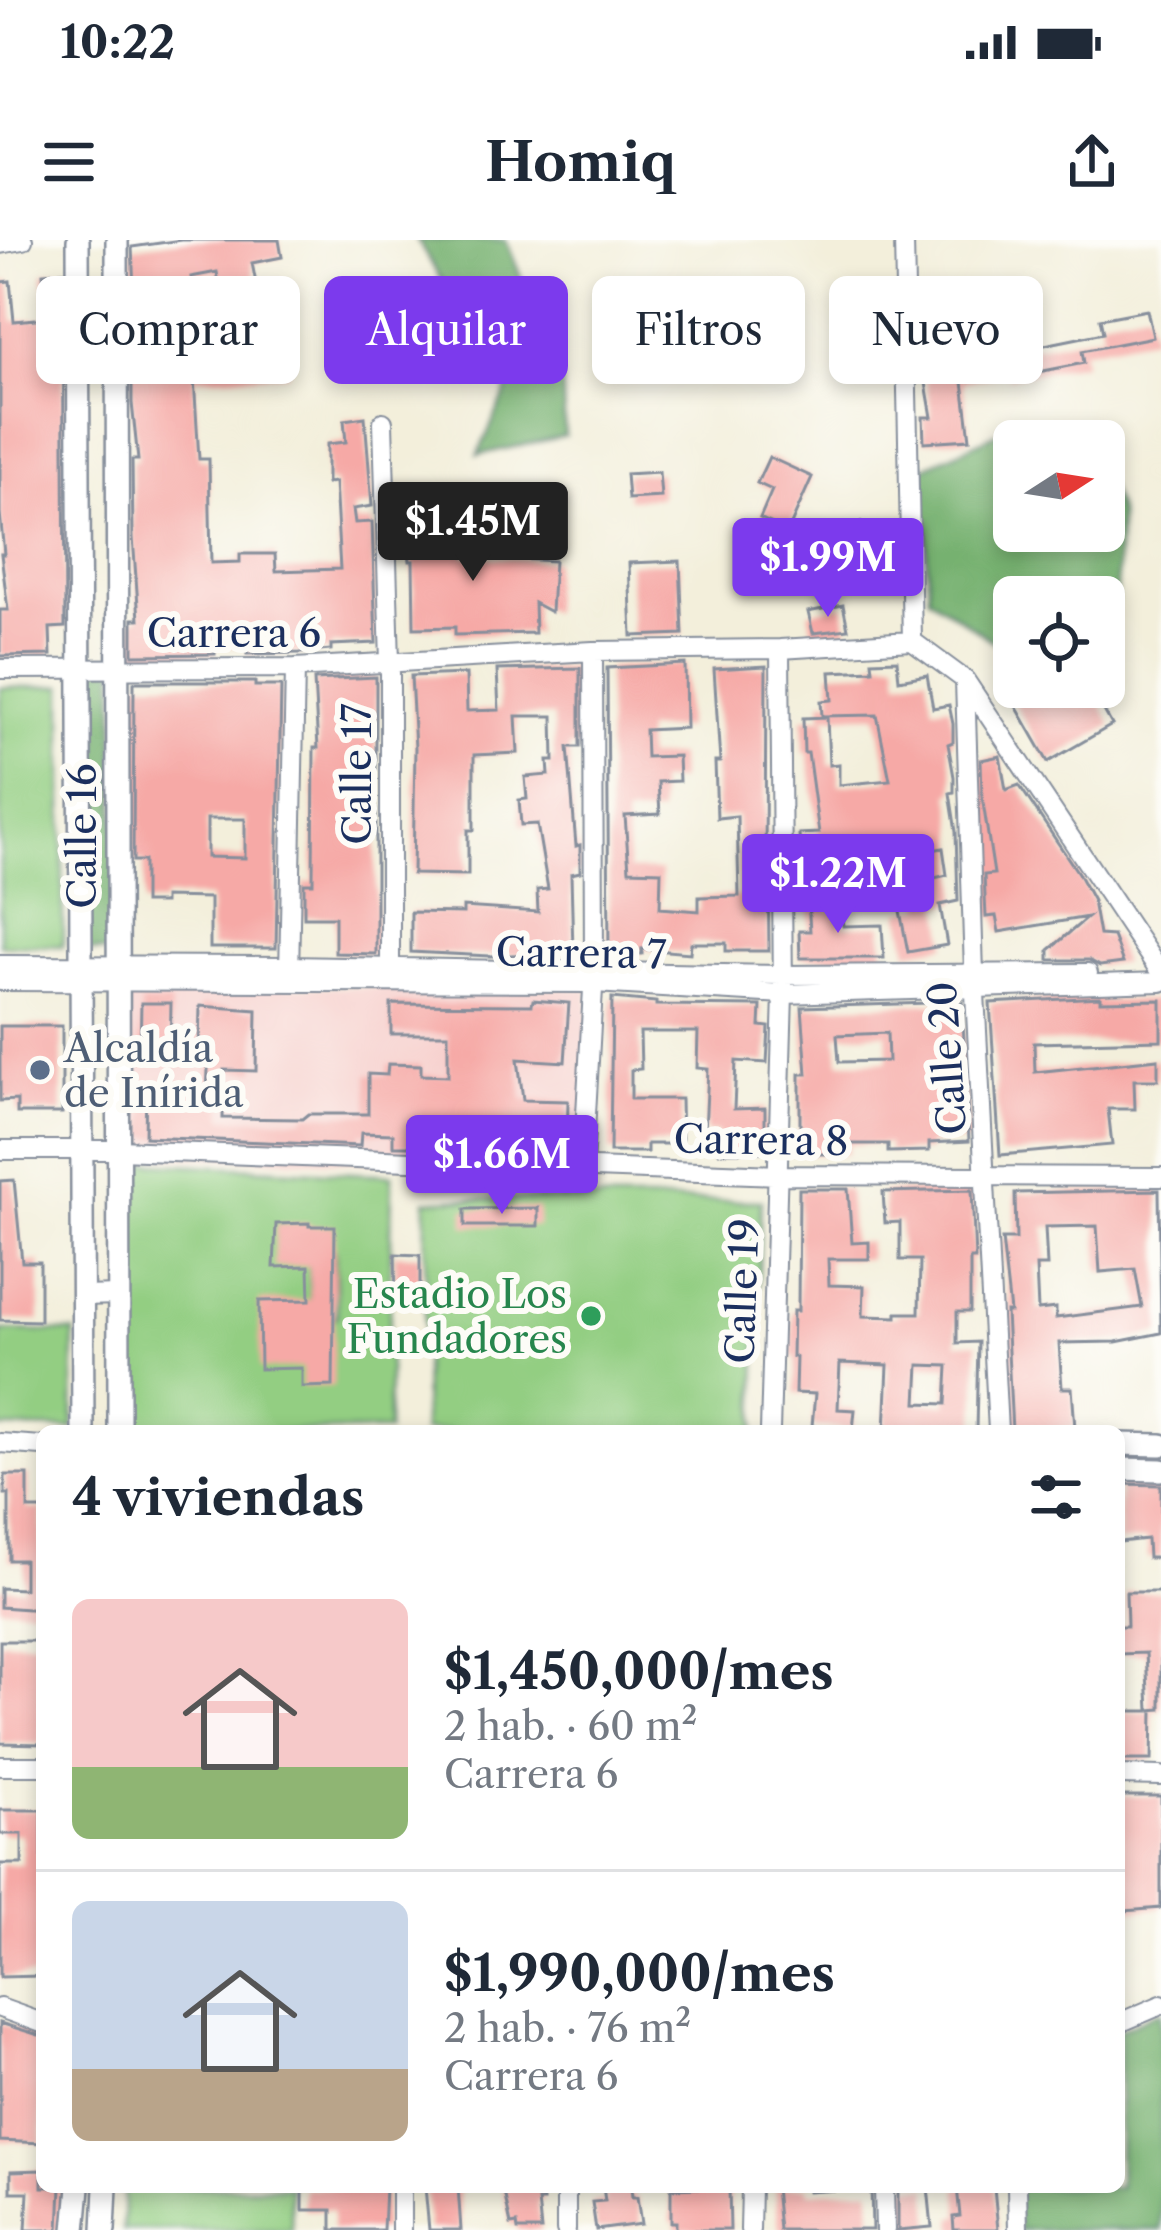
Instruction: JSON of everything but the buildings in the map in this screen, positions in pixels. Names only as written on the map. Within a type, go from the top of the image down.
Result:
[{"type":"street","points":[[0,244],[23,240]]},
{"type":"street","name":"Calle 16","points":[[78,240],[83,1425]]},
{"type":"street","name":"Calle 16","points":[[117,240],[119,1425]]},
{"type":"street","points":[[904,240],[913,641],[965,680],[1160,976]]},
{"type":"street","name":"Calle 17","points":[[383,422],[390,663],[390,976]]},
{"type":"street","name":"Carrera 6","points":[[0,669],[295,668],[593,651],[780,649],[913,641]]},
{"type":"street","name":"Calle 19","points":[[770,1425],[782,984],[780,649]]},
{"type":"street","points":[[583,1168],[594,977],[593,651]]},
{"type":"street","points":[[289,974],[295,668]]},
{"type":"street","name":"Calle 20","points":[[965,680],[998,1425]]},
{"type":"street","name":"Carrera 7","points":[[0,965],[80,974]]},
{"type":"street","name":"Carrera 7","points":[[0,981],[80,974],[594,977],[782,984],[1160,976]]},
{"type":"street","name":"Carrera 8","points":[[0,1150],[119,1150],[779,1175],[1161,1177]]},
{"type":"street","points":[[83,1296],[119,1295]]},
{"type":"street","points":[[0,1443],[36,1446]]},
{"type":"street","points":[[1125,1444],[1161,1445]]},
{"type":"street","points":[[1125,1468],[1161,1469]]},
{"type":"street","points":[[0,1766],[36,1766]]},
{"type":"street","points":[[1125,1775],[1161,1776]]},
{"type":"street","points":[[1125,2021],[1161,2006]]},
{"type":"street","points":[[0,2008],[36,2021]]},
{"type":"street","points":[[75,2230],[78,2193]]},
{"type":"street","points":[[104,2230],[106,2193]]},
{"type":"street","points":[[400,2193],[401,2230]]},
{"type":"street","points":[[566,2193],[566,2230]]},
{"type":"street","points":[[750,2230],[751,2193]]},
{"type":"street","points":[[884,2193],[885,2230]]},
{"type":"street","points":[[1016,2193],[1018,2230]]},
{"type":"shaded area","points":[[127,986],[589,989],[586,1169],[125,1156]]},
{"type":"green space","points":[[417,240],[506,240],[521,276],[439,276]]},
{"type":"green space","points":[[503,384],[562,384],[565,436],[478,455],[507,390]]},
{"type":"green space","points":[[993,435],[993,552],[1118,552],[1117,576],[993,576],[993,641],[929,597],[921,469]]},
{"type":"green space","points":[[115,668],[115,953],[82,950],[84,670]]},
{"type":"green space","points":[[63,686],[63,946],[0,945],[0,688]]},
{"type":"green space","points":[[132,1162],[392,1175],[388,1425],[129,1425]],"holes":[[[335,1250],[337,1317],[311,1318],[309,1251]]]},
{"type":"green space","name":"Estadio Los Fundadores","points":[[426,1201],[761,1201],[755,1425],[423,1425]]},
{"type":"green space","points":[[0,1331],[74,1332],[73,1425],[0,1428]]},
{"type":"green space","points":[[1161,2011],[1161,2230],[1018,2230],[1017,2193],[1125,2193],[1125,2027]]},
{"type":"green space","points":[[124,2193],[290,2193],[292,2230],[123,2230]]},
{"type":"place","name":"Alcaldía de Inírida","points":[[40,1070]]},
{"type":"place","name":"Estadio Los Fundadores","points":[[591,1316]]}]
